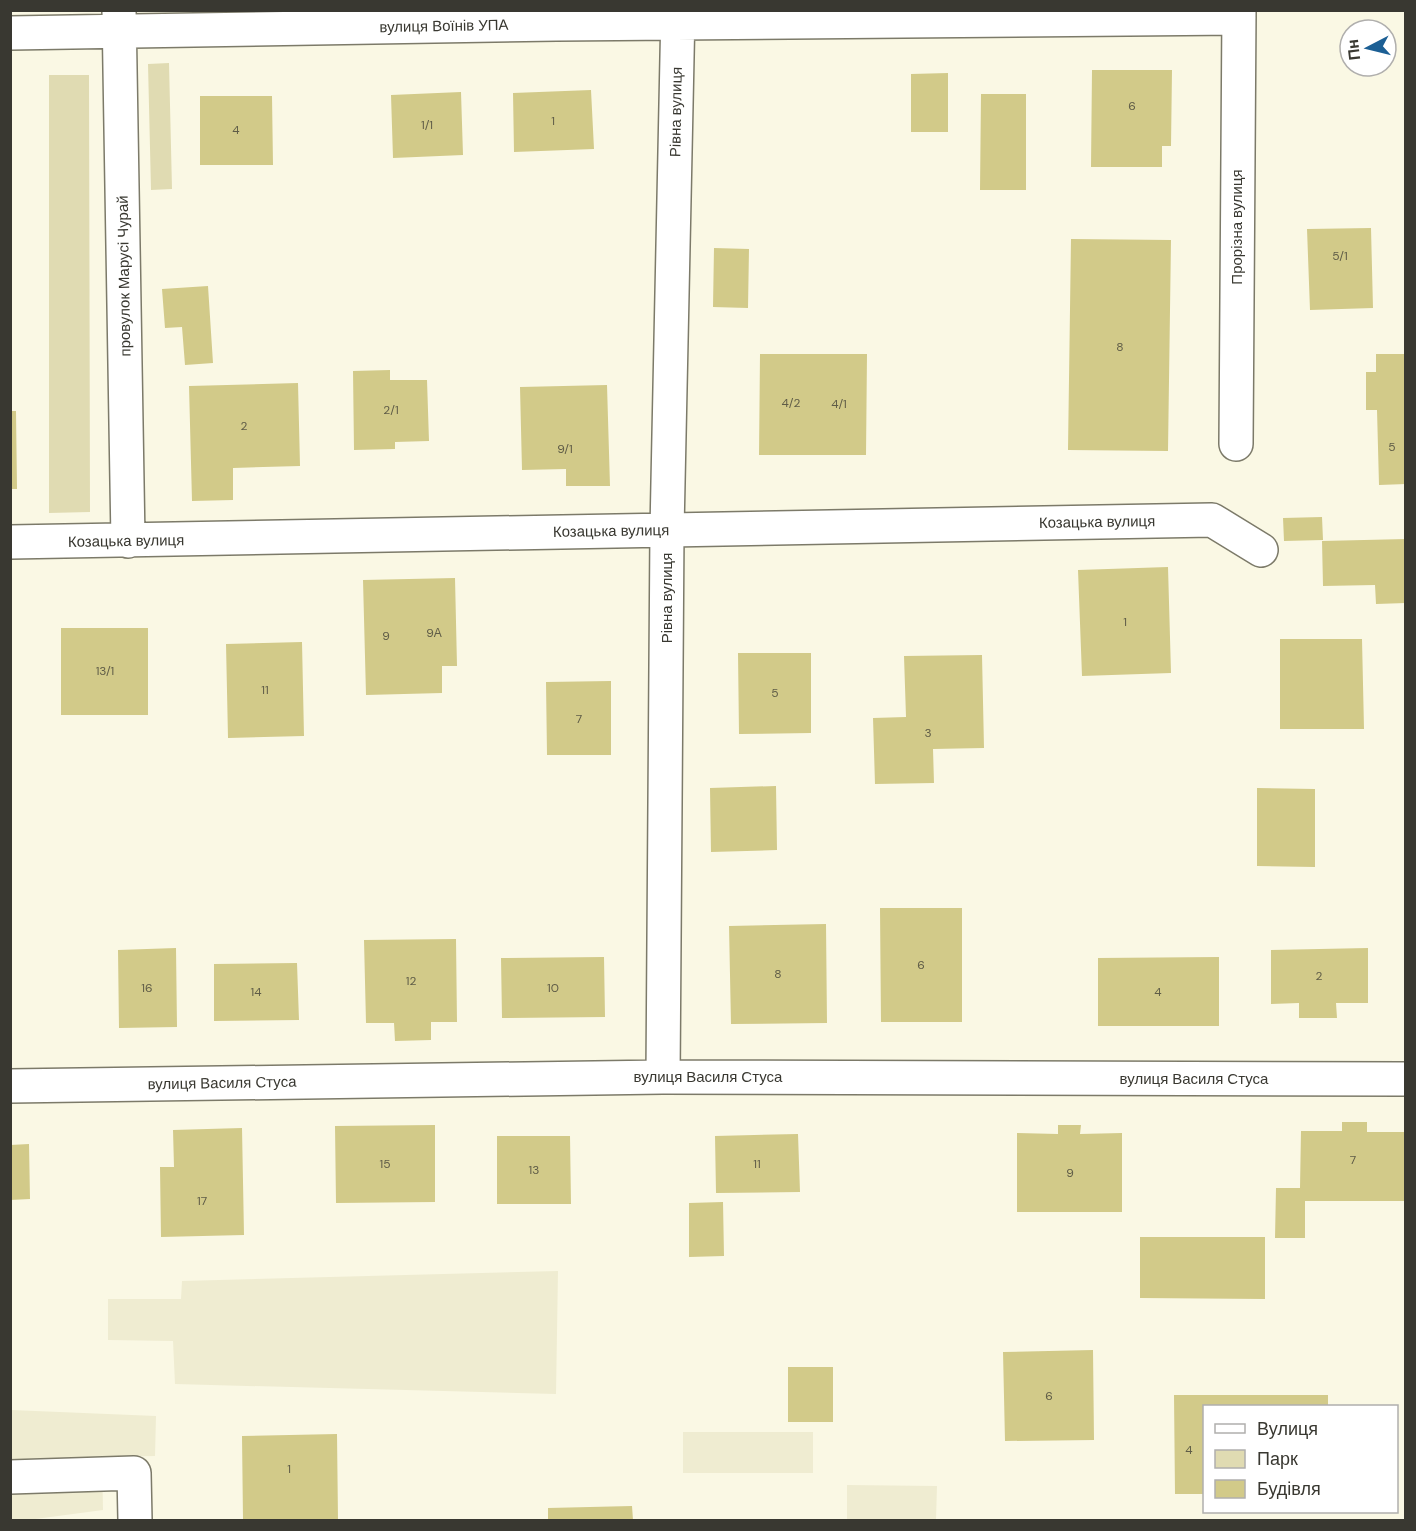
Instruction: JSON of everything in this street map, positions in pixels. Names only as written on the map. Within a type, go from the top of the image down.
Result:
[{"type":"street","name":"вулиця Воїнів УПА","points":[[10,33],[119,21],[1239,14]]},
{"type":"street","name":"Прорізна вулиця","points":[[1236,444],[1239,14]]},
{"type":"street","name":"Рівна вулиця","points":[[663,1077],[668,530],[678,17]]},
{"type":"street","name":"провулок Марусі Чурай","points":[[119,21],[128,541]]},
{"type":"street","name":"Козацька вулиця","points":[[10,542],[1212,520],[1261,550]]},
{"type":"street","name":"вулиця Василя Стуса","points":[[10,1086],[663,1077],[1406,1079]]},
{"type":"street","points":[[10,1477],[134,1473],[135,1521]]},
{"type":"shaded area","points":[[558,1271],[556,1394],[175,1384],[173,1341],[108,1340],[108,1299],[181,1299],[182,1281]]},
{"type":"shaded area","points":[[11,1410],[156,1416],[155,1456],[102,1457],[103,1510],[28,1520],[11,1520]]},
{"type":"shaded area","points":[[683,1432],[813,1432],[813,1473],[683,1473]]},
{"type":"shaded area","points":[[847,1485],[937,1486],[936,1520],[847,1520]]},
{"type":"green space","points":[[169,63],[172,189],[151,190],[148,64]]},
{"type":"green space","points":[[49,75],[89,75],[90,512],[49,513]]},
{"type":"building","points":[[1092,70],[1172,70],[1171,146],[1162,146],[1162,167],[1091,167]]},
{"type":"building","points":[[948,73],[948,132],[911,132],[911,74]]},
{"type":"building","points":[[591,90],[594,149],[514,152],[513,93]]},
{"type":"building","points":[[461,92],[463,155],[393,158],[391,95]]},
{"type":"building","points":[[981,94],[1026,94],[1026,190],[980,190]]},
{"type":"building","points":[[200,96],[272,96],[273,165],[200,165]]},
{"type":"building","points":[[1371,228],[1373,308],[1310,310],[1307,229]]},
{"type":"building","points":[[1071,239],[1171,240],[1168,451],[1068,450]]},
{"type":"building","points":[[714,248],[749,249],[748,308],[713,307]]},
{"type":"building","points":[[208,286],[213,363],[185,365],[182,327],[165,328],[162,289]]},
{"type":"building","points":[[760,354],[867,354],[866,455],[759,455]]},
{"type":"building","points":[[1376,354],[1406,354],[1406,484],[1379,485],[1377,410],[1366,410],[1366,372],[1376,372]]},
{"type":"building","points":[[390,370],[390,380],[427,380],[429,441],[395,442],[395,449],[354,450],[353,371]]},
{"type":"building","points":[[298,383],[300,466],[233,468],[233,500],[192,501],[189,386]]},
{"type":"building","points":[[607,385],[610,486],[566,486],[566,469],[522,470],[520,387]]},
{"type":"building","points":[[10,411],[16,411],[17,489],[10,489]]},
{"type":"building","points":[[1322,517],[1323,540],[1284,541],[1283,518]]},
{"type":"building","points":[[1406,539],[1406,603],[1376,604],[1375,585],[1323,586],[1322,541]]},
{"type":"building","points":[[1168,567],[1171,673],[1082,676],[1078,570]]},
{"type":"building","points":[[455,578],[457,666],[442,666],[442,693],[366,695],[363,580]]},
{"type":"building","points":[[61,628],[148,628],[148,715],[61,715]]},
{"type":"building","points":[[1280,639],[1362,639],[1364,729],[1280,729]]},
{"type":"building","points":[[302,642],[304,736],[228,738],[226,644]]},
{"type":"building","points":[[738,653],[811,653],[811,733],[739,734]]},
{"type":"building","points":[[982,655],[984,748],[933,749],[934,783],[875,784],[873,718],[906,717],[904,656]]},
{"type":"building","points":[[611,681],[611,755],[547,755],[546,682]]},
{"type":"building","points":[[776,786],[777,850],[711,852],[710,788]]},
{"type":"building","points":[[1257,788],[1315,789],[1315,867],[1257,866]]},
{"type":"building","points":[[880,908],[962,908],[962,1022],[881,1022]]},
{"type":"building","points":[[826,924],[827,1023],[731,1024],[729,926]]},
{"type":"building","points":[[456,939],[457,1022],[431,1022],[431,1040],[395,1041],[394,1023],[366,1023],[364,940]]},
{"type":"building","points":[[176,948],[177,1027],[119,1028],[118,950]]},
{"type":"building","points":[[1368,948],[1368,1003],[1336,1003],[1337,1018],[1299,1018],[1299,1003],[1271,1004],[1271,950]]},
{"type":"building","points":[[604,957],[605,1017],[502,1018],[501,958]]},
{"type":"building","points":[[1219,957],[1219,1026],[1098,1026],[1098,958]]},
{"type":"building","points":[[297,963],[299,1020],[214,1021],[214,964]]},
{"type":"building","points":[[1342,1122],[1367,1122],[1367,1132],[1406,1132],[1406,1201],[1305,1201],[1305,1238],[1275,1238],[1276,1188],[1300,1188],[1301,1131],[1342,1131]]},
{"type":"building","points":[[435,1125],[435,1202],[336,1203],[335,1126]]},
{"type":"building","points":[[1058,1125],[1081,1125],[1080,1134],[1122,1133],[1122,1212],[1017,1212],[1017,1133],[1058,1134]]},
{"type":"building","points":[[242,1128],[244,1235],[161,1237],[160,1167],[174,1167],[173,1130]]},
{"type":"building","points":[[798,1134],[800,1192],[716,1193],[715,1136]]},
{"type":"building","points":[[497,1136],[570,1136],[571,1204],[497,1204]]},
{"type":"building","points":[[29,1144],[30,1199],[10,1200],[10,1145]]},
{"type":"building","points":[[723,1202],[724,1256],[689,1257],[689,1203]]},
{"type":"building","points":[[1140,1237],[1265,1237],[1265,1299],[1140,1298]]},
{"type":"building","points":[[1093,1350],[1094,1440],[1005,1441],[1003,1352]]},
{"type":"building","points":[[788,1367],[833,1367],[833,1422],[788,1422]]},
{"type":"building","points":[[1174,1395],[1328,1395],[1328,1405],[1203,1405],[1203,1494],[1175,1494]]},
{"type":"building","points":[[337,1434],[338,1520],[243,1520],[242,1436]]},
{"type":"building","points":[[632,1506],[633,1520],[548,1520],[548,1508]]}]
